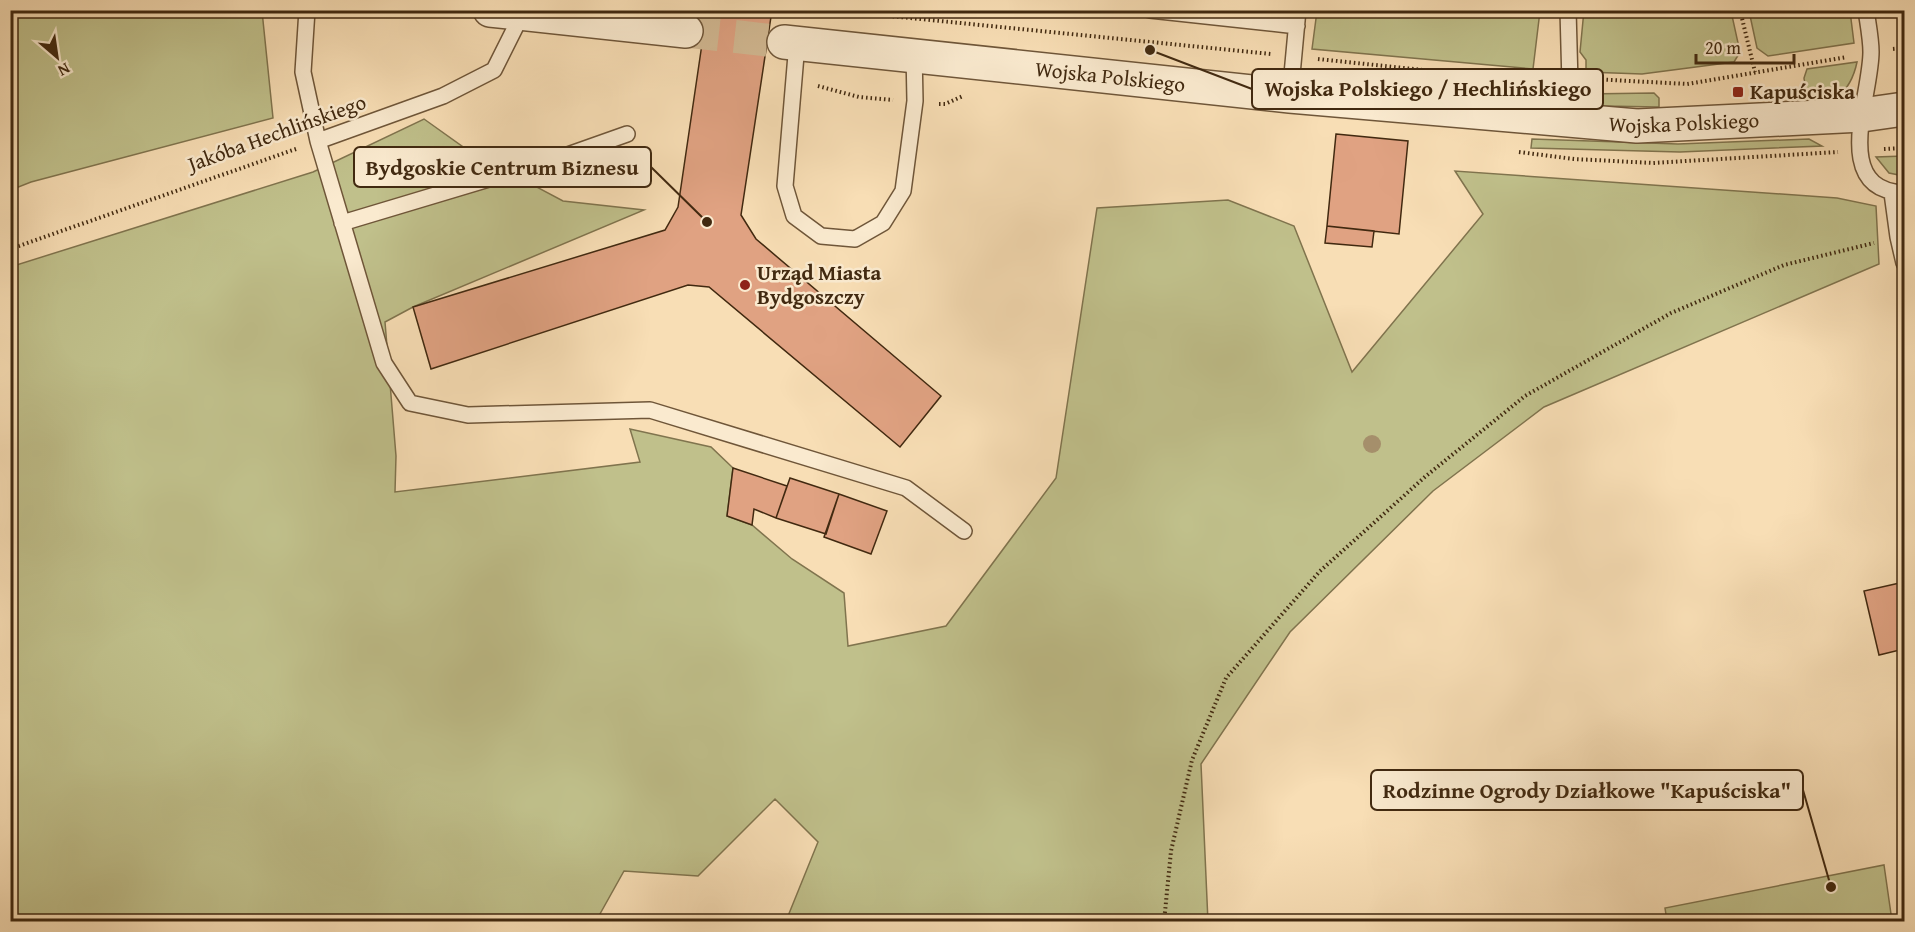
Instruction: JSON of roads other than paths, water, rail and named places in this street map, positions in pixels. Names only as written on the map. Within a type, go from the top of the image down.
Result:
[{"type":"street","points":[[490,10],[686,31]]},
{"type":"street","name":"Wojska Polskiego","points":[[790,42],[1290,96],[1637,126],[1862,115],[1904,108]]},
{"type":"lane","points":[[307,10],[303,72],[318,141],[384,363],[410,403],[468,415],[650,410],[906,488],[964,531]]},
{"type":"lane","points":[[1150,10],[1297,18],[1290,96]]},
{"type":"lane","points":[[1568,10],[1571,120]]},
{"type":"lane","points":[[1866,10],[1871,53],[1862,115],[1861,166],[1877,186],[1898,193],[1898,237],[1905,263]]},
{"type":"lane","name":"Jakóba Hechlińskiego","points":[[318,141],[443,96],[494,70],[522,14]]},
{"type":"lane","points":[[790,42],[785,186],[794,216],[821,236],[855,239],[884,223],[903,191],[915,101],[914,54]]},
{"type":"lane","points":[[342,223],[562,157],[627,134]]},
{"type":"tunnel","points":[[686,31],[784,42]]},
{"type":"place","name":"Wojska Polskiego / Hechlińskiego","points":[[1150,50]]},
{"type":"place","name":"Kapuściska","points":[[1738,92]]},
{"type":"place","name":"Bydgoskie Centrum Biznesu","points":[[707,222]]},
{"type":"place","name":"Urząd Miasta Bydgoszczy","points":[[745,285]]},
{"type":"place","name":"Rodzinne Ogrody Działkowe \"Kapuściska\"","points":[[1831,887]]}]
